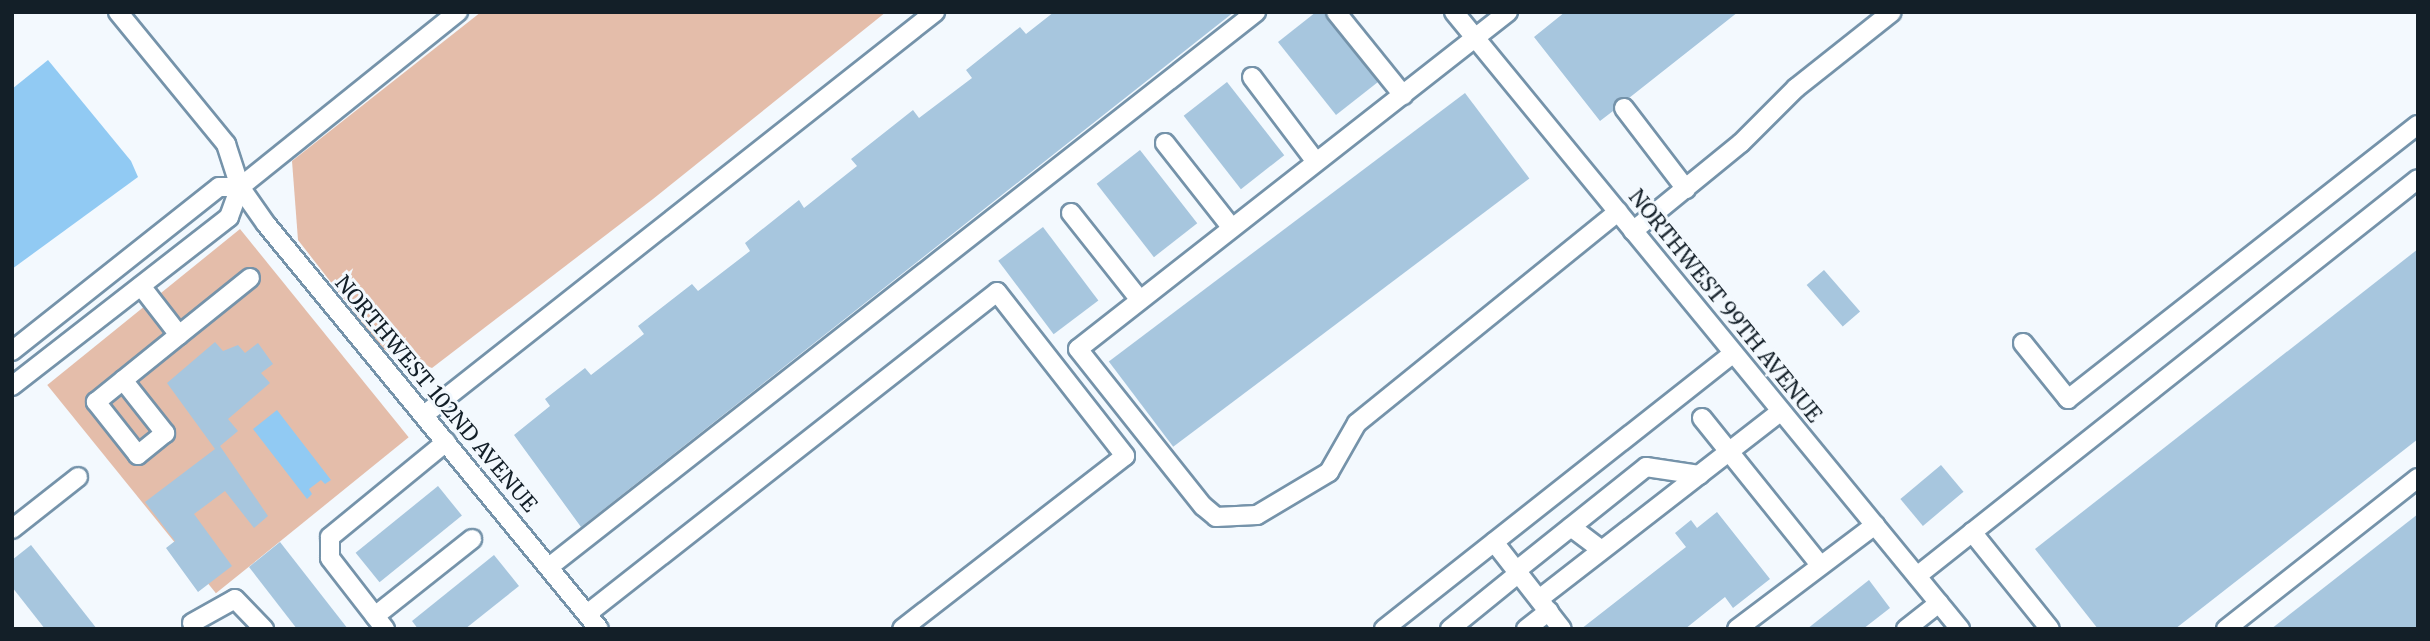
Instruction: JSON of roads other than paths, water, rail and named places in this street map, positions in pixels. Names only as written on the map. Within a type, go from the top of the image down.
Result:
[{"type":"street","points":[[118,12],[226,144],[240,187]]},
{"type":"street","points":[[12,386],[229,217],[240,187],[458,12]]},
{"type":"street","points":[[424,415],[935,12]]},
{"type":"street","points":[[549,567],[1256,12]]},
{"type":"street","points":[[1336,12],[1403,96]]},
{"type":"street","name":"NORTHWEST 99TH AVENUE","points":[[1454,12],[1960,629]]},
{"type":"street","points":[[1508,12],[1476,40],[1078,349],[1203,506],[1216,517],[1257,515],[1329,472],[1357,424],[1618,212]]},
{"type":"street","points":[[1633,231],[1741,143],[1796,88],[1892,12]]},
{"type":"street","points":[[1252,77],[1316,162]]},
{"type":"street","points":[[1624,108],[1686,189]]},
{"type":"street","points":[[2022,344],[2068,399],[2418,125]]},
{"type":"street","points":[[1165,142],[1232,228]]},
{"type":"street","points":[[1917,576],[2418,179]]},
{"type":"street","points":[[12,351],[219,187],[240,187]]},
{"type":"street","name":"NORTHWEST 102ND AVENUE","points":[[240,187],[599,629]]},
{"type":"street","points":[[1071,214],[1140,300]]},
{"type":"street","points":[[123,380],[250,278]]},
{"type":"street","points":[[141,286],[180,335]]},
{"type":"street","points":[[587,614],[997,292],[1125,456],[902,629]]},
{"type":"street","points":[[1384,629],[1733,353]]},
{"type":"street","points":[[1527,629],[1544,605],[1601,550],[1781,411]]},
{"type":"street","points":[[1702,418],[1820,565]]},
{"type":"street","points":[[446,442],[330,537],[330,558],[380,623],[472,539]]},
{"type":"street","points":[[1450,629],[1646,467],[1699,475]]},
{"type":"street","points":[[12,529],[78,477]]},
{"type":"street","points":[[2226,629],[2418,478]]},
{"type":"street","points":[[1737,629],[1875,525]]},
{"type":"street","points":[[1571,527],[1601,550]]},
{"type":"street","points":[[1972,532],[2050,629]]},
{"type":"street","points":[[1494,542],[1562,629]]},
{"type":"street","points":[[192,623],[235,598],[264,629]]},
{"type":"street","points":[[1906,629],[1939,603]]},
{"type":"water","points":[[48,60],[131,161],[138,177],[12,269],[12,89]]},
{"type":"water","points":[[277,410],[331,480],[325,484],[321,480],[309,489],[312,494],[307,499],[253,429]]}]
